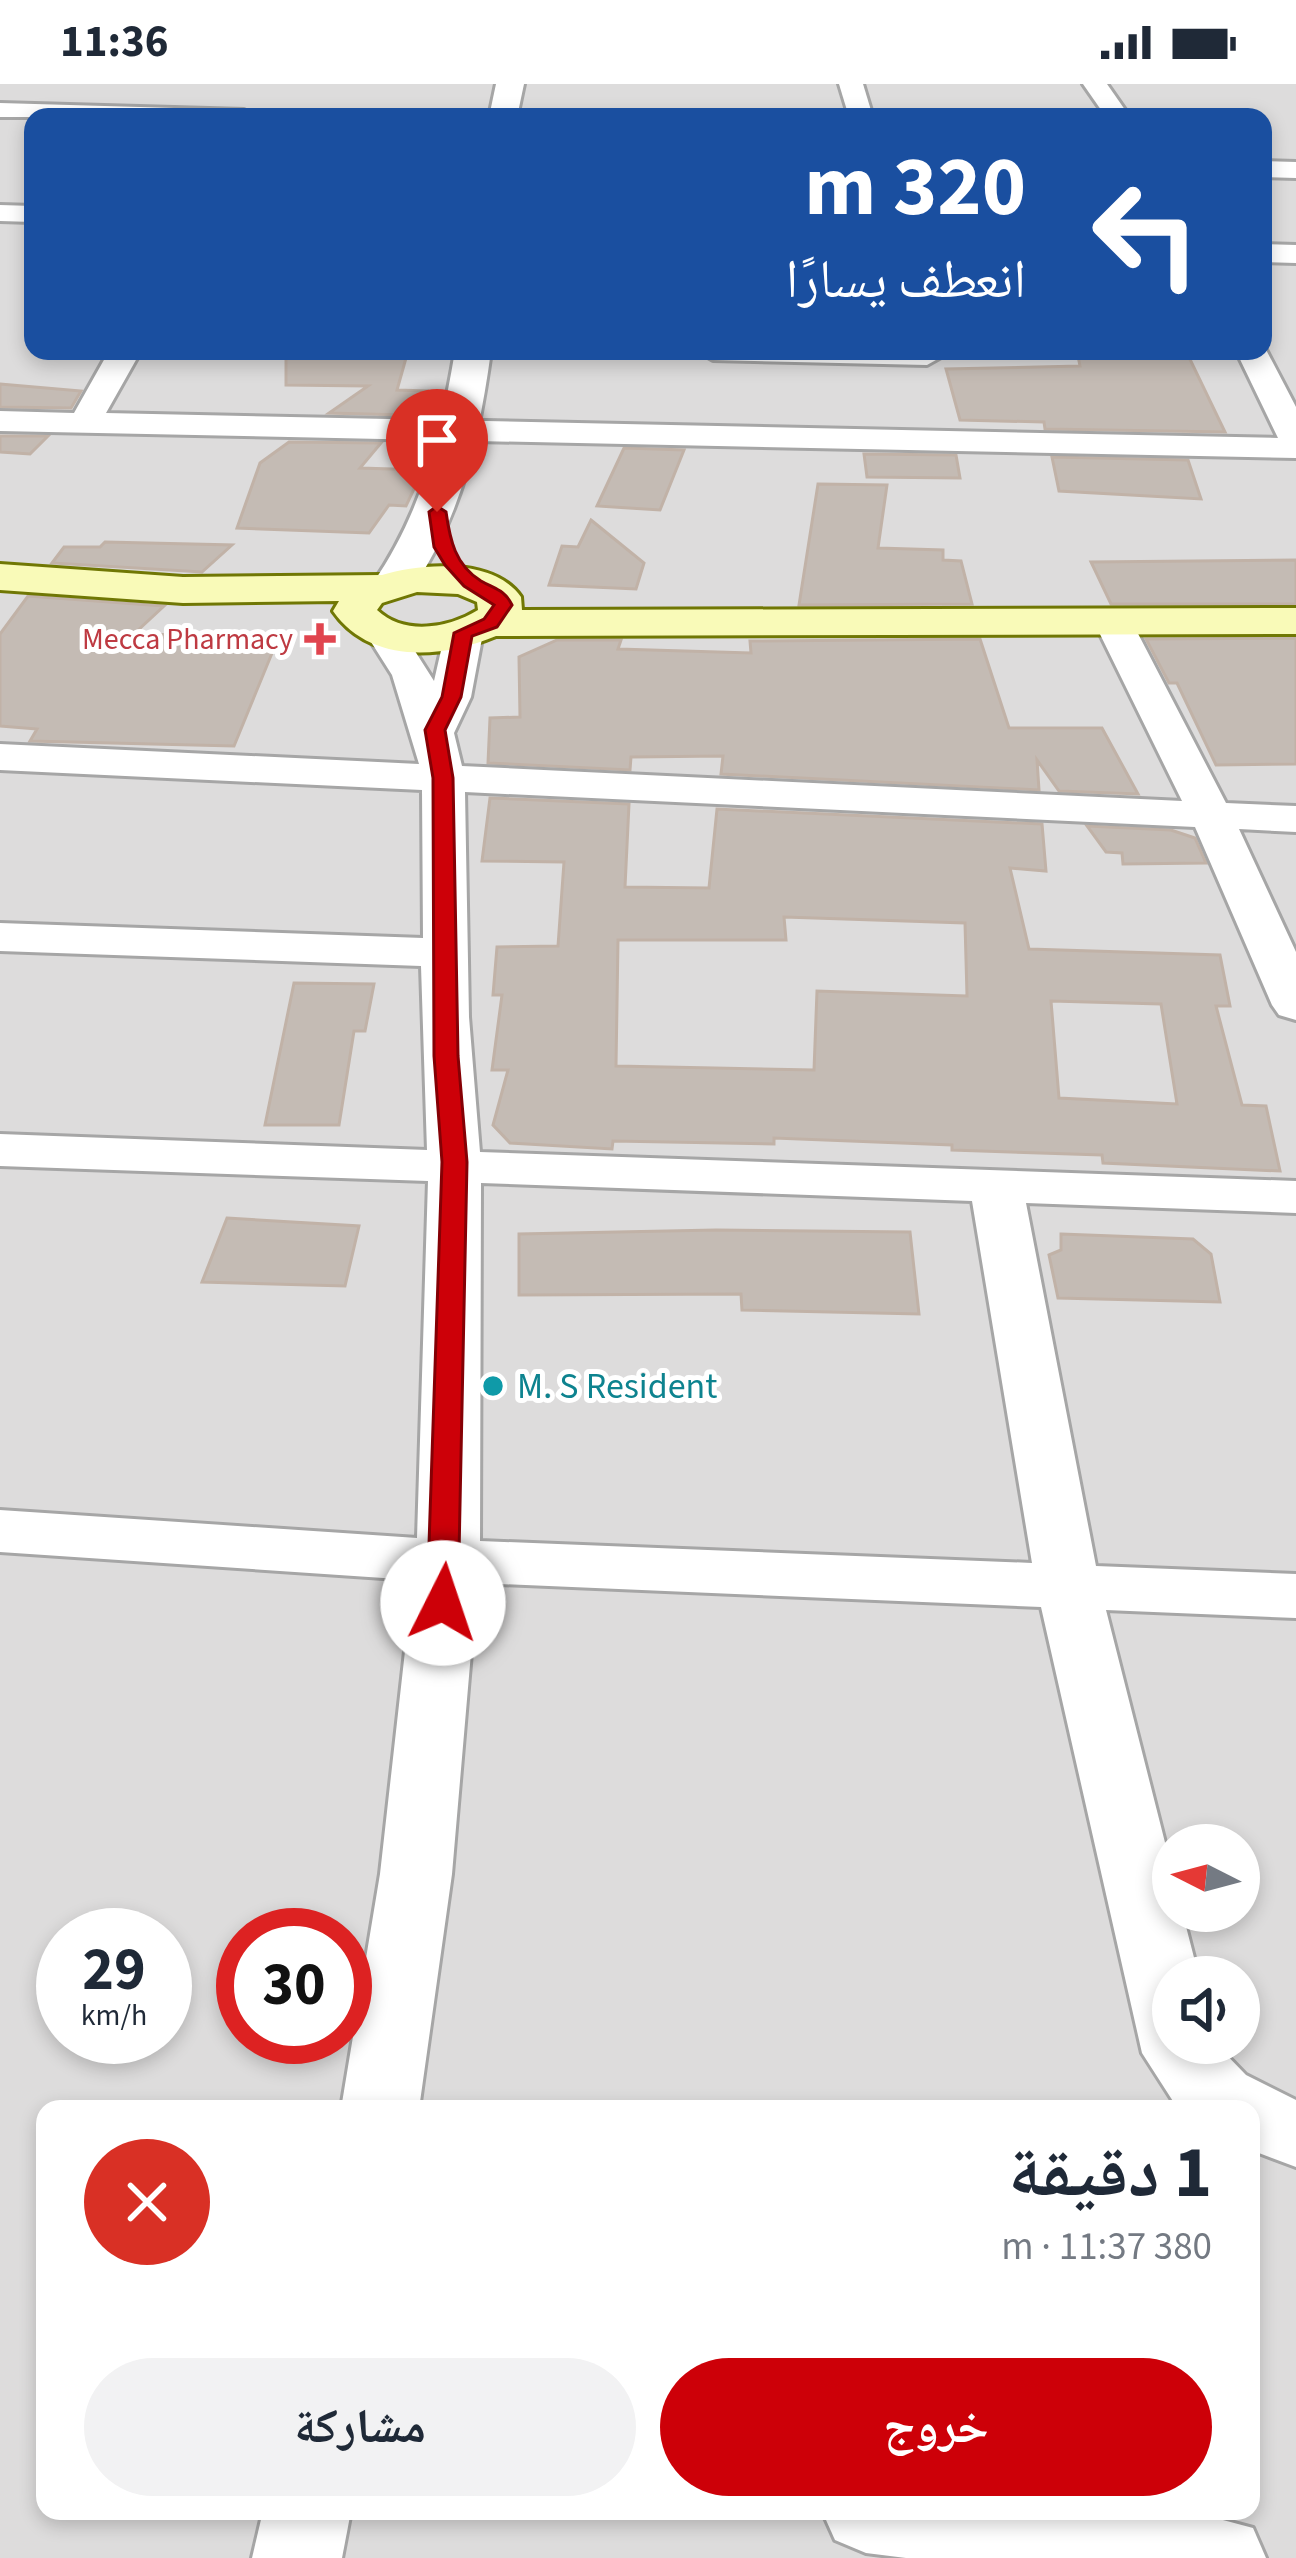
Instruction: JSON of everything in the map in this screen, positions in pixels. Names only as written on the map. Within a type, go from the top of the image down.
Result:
[{"type":"main road","points":[[0,577],[382,608],[1114,624],[1296,621]]},
{"type":"main road","points":[[0,592],[307,603]]},
{"type":"main road","points":[[562,611],[1296,601]]},
{"type":"main road","points":[[382,608],[481,609]]},
{"type":"street","points":[[0,93],[7,84]]},
{"type":"street","points":[[84,423],[120,360]]},
{"type":"street","points":[[439,754],[418,680],[382,608],[437,512],[461,434],[471,360]]},
{"type":"street","points":[[812,360],[932,371],[959,443]]},
{"type":"street","points":[[0,421],[959,443],[1296,444],[1256,360]]},
{"type":"street","points":[[382,2100],[416,1899],[447,1561],[454,1162],[439,754],[451,697],[481,609],[442,547],[437,512]]},
{"type":"street","points":[[1114,624],[1211,815],[1296,1005]]},
{"type":"street","points":[[0,757],[439,754],[1296,819]]},
{"type":"street","points":[[0,937],[444,953]]},
{"type":"street","points":[[0,1150],[454,1162],[1296,1197]]},
{"type":"street","points":[[996,1185],[1069,1590],[1157,1956]]},
{"type":"street","points":[[0,1531],[447,1561],[1296,1596]]},
{"type":"street","points":[[1188,2064],[1217,2100]]},
{"type":"street","points":[[1260,2120],[1296,2134]]},
{"type":"street","points":[[297,2558],[306,2520]]},
{"type":"street","points":[[934,2520],[1221,2558]]},
{"type":"shaded area","points":[[0,84],[1296,84],[1296,2558],[0,2558]]},
{"type":"building","points":[[286,360],[405,360],[397,390],[426,391],[405,415],[329,413],[368,386],[286,385]]},
{"type":"building","points":[[1079,360],[1190,360],[1225,432],[1045,429],[1044,422],[960,420],[946,369],[1080,366]]},
{"type":"building","points":[[0,384],[81,391],[71,408],[0,407]]},
{"type":"building","points":[[0,436],[48,436],[30,454],[0,452]]},
{"type":"building","points":[[289,442],[381,443],[360,468],[423,470],[406,506],[389,505],[369,533],[237,528],[260,463]]},
{"type":"building","points":[[624,448],[684,450],[660,510],[597,506]]},
{"type":"building","points":[[864,454],[956,455],[960,478],[867,477]]},
{"type":"building","points":[[1052,457],[1188,460],[1201,499],[1059,491]]},
{"type":"building","points":[[818,484],[887,485],[878,548],[943,550],[943,560],[961,561],[972,604],[799,605]]},
{"type":"building","points":[[591,520],[644,563],[636,589],[549,585],[562,546],[578,547]]},
{"type":"building","points":[[105,542],[232,545],[202,572],[52,563],[64,547],[100,547]]},
{"type":"building","points":[[1296,560],[1296,604],[1111,604],[1091,562]]},
{"type":"building","points":[[28,596],[164,606],[135,633],[277,641],[234,746],[30,741],[37,729],[0,726],[0,634]]},
{"type":"building","points":[[1296,638],[1296,764],[1216,765],[1177,683],[1169,683],[1146,639]]},
{"type":"building","points":[[980,639],[1009,728],[1102,728],[1138,794],[1059,791],[1037,760],[1039,790],[721,774],[723,756],[631,757],[630,770],[488,763],[490,718],[520,717],[519,657],[557,640],[621,640],[618,649],[751,653],[750,641]]},
{"type":"building","points":[[490,798],[629,804],[625,887],[709,888],[717,809],[1042,824],[1046,871],[1010,868],[1029,949],[1220,955],[1230,1006],[1216,1006],[1242,1105],[1266,1106],[1280,1171],[1103,1163],[1102,1155],[952,1150],[952,1145],[774,1138],[774,1144],[613,1141],[612,1149],[510,1143],[493,1125],[508,1070],[492,1070],[502,995],[493,995],[497,947],[558,946],[564,862],[482,861]],"holes":[[[784,917],[965,923],[967,996],[817,991],[814,1070],[616,1066],[618,940],[786,940]],[[1051,1001],[1161,1004],[1177,1104],[1059,1098]]]},
{"type":"building","points":[[1087,826],[1171,830],[1195,838],[1206,863],[1123,864],[1122,853],[1106,852]]},
{"type":"building","points":[[294,983],[374,984],[365,1031],[354,1031],[339,1125],[265,1125]]},
{"type":"building","points":[[227,1218],[359,1226],[345,1286],[202,1282]]},
{"type":"building","points":[[910,1232],[919,1314],[742,1310],[741,1294],[519,1295],[519,1234]]},
{"type":"building","points":[[1061,1234],[1193,1239],[1211,1254],[1220,1302],[1058,1298],[1049,1255],[1061,1250]]},
{"type":"place","name":"Mecca Pharmacy","points":[[320,639]]},
{"type":"place","name":"M. S Resident","points":[[493,1386]]},
{"type":"route","points":[[437,512],[442,547],[454,565],[470,583],[488,589],[503,605],[491,623],[464,633],[461,664],[435,730],[443,778],[446,1056],[454,1162],[453,1356],[443,1603]]}]
